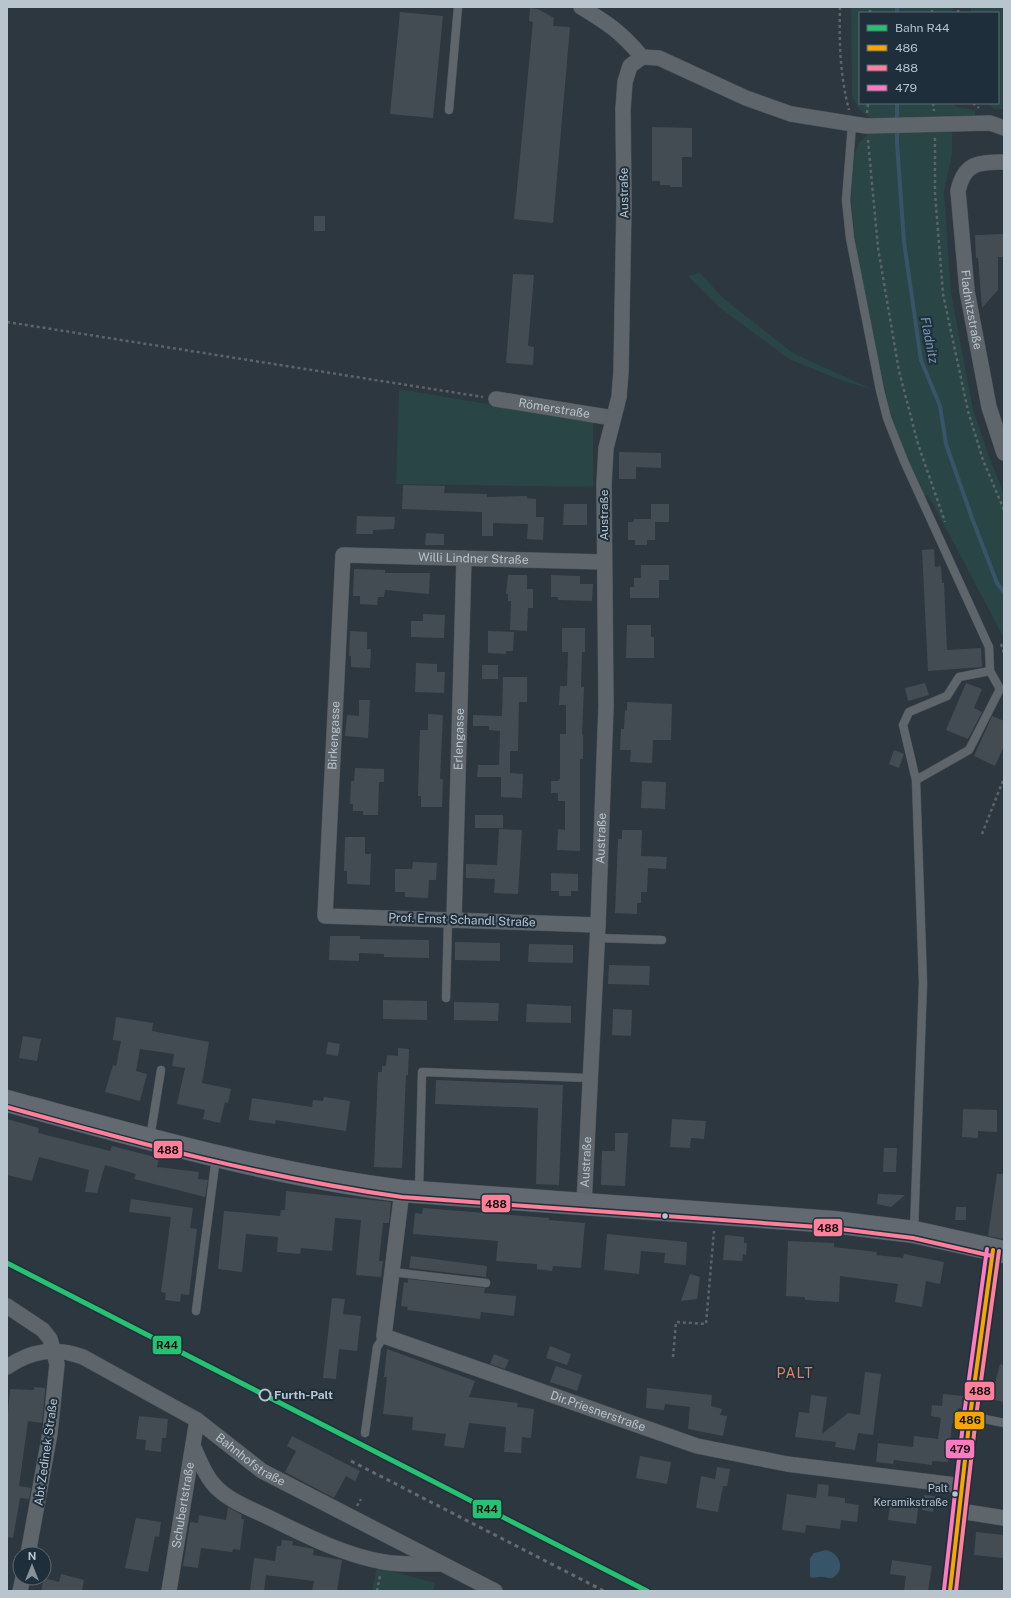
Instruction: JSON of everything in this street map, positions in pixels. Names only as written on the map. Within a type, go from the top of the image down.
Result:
[{"type":"street","points":[[581,7],[613,27],[625,37],[642,57],[659,58],[746,98],[791,114],[859,125],[997,125]]},
{"type":"street","name":"Austraße","points":[[584,1204],[589,1078],[598,931],[606,706],[604,562],[606,448],[619,397],[624,314],[625,82],[630,66],[642,57]]},
{"type":"street","name":"Fladnitzstraße","points":[[1004,162],[985,162],[971,167],[961,177],[958,191],[967,291],[989,407],[1004,453]]},
{"type":"street","name":"Römerstraße","points":[[496,399],[613,418]]},
{"type":"street","name":"Willi Lindner Straße","points":[[344,555],[604,562]]},
{"type":"street","name":"Birkengasse","points":[[325,916],[344,555]]},
{"type":"street","name":"Erlengasse","points":[[451,920],[464,558]]},
{"type":"street","name":"Prof. Ernst Schandl Straße","points":[[325,916],[451,920],[598,931]]},
{"type":"street","points":[[7,1101],[216,1156],[325,1180],[411,1191],[716,1212],[833,1222],[914,1232],[998,1251],[970,1416],[950,1591]]},
{"type":"street","points":[[384,1336],[392,1272],[411,1191]]},
{"type":"street","points":[[7,1306],[43,1330],[50,1339],[54,1350]]},
{"type":"street","name":"Dir.Priesnerstraße","points":[[384,1336],[697,1446],[787,1464],[963,1486]]},
{"type":"street","name":"Bahnhofstraße","points":[[7,1367],[37,1353],[54,1350],[68,1351],[83,1357],[197,1420],[262,1471],[495,1591]]},
{"type":"street","name":"Abt Zedinek Straße","points":[[29,1546],[50,1433],[57,1364],[54,1350]]},
{"type":"street","name":"Schubertstraße","points":[[169,1591],[197,1420]]},
{"type":"street","points":[[193,1446],[204,1470],[212,1482],[231,1499],[310,1538],[344,1551],[383,1562],[401,1564],[440,1564]]},
{"type":"street","points":[[960,1511],[1004,1518]]},
{"type":"lane","points":[[449,110],[458,7]]},
{"type":"lane","points":[[859,125],[852,137],[846,200],[849,230],[858,285],[880,390],[888,418],[904,461],[989,647],[990,671],[1000,689],[969,750],[916,780]]},
{"type":"lane","points":[[914,1232],[923,982],[916,780],[903,725],[909,712],[947,696],[959,678],[990,671]]},
{"type":"lane","points":[[446,998],[451,920]]},
{"type":"lane","points":[[598,931],[662,940]]},
{"type":"lane","points":[[150,1139],[161,1070]]},
{"type":"lane","points":[[411,1191],[422,1072],[589,1078]]},
{"type":"lane","points":[[196,1311],[216,1156]]},
{"type":"lane","points":[[392,1272],[486,1283]]},
{"type":"lane","points":[[365,1433],[377,1347],[384,1336]]},
{"type":"lane","points":[[970,1416],[1004,1423]]},
{"type":"path","points":[[840,7],[839,43],[842,75],[859,125],[899,371],[918,444],[946,524]]},
{"type":"path","points":[[859,125],[868,104]]},
{"type":"path","points":[[7,322],[496,399]]},
{"type":"path","points":[[982,834],[1004,778]]},
{"type":"path","points":[[673,1357],[676,1322],[706,1324],[716,1212]]},
{"type":"path","points":[[377,1591],[380,1576]]},
{"type":"green space","points":[[851,7],[953,7],[953,12],[859,12],[859,104],[953,104],[957,107],[975,110],[975,115],[870,118],[859,109],[852,96]]},
{"type":"green space","points":[[971,7],[1004,7],[1004,109],[994,109],[988,104],[999,104],[999,12],[971,12]]},
{"type":"green space","points":[[952,132],[952,155],[944,191],[951,293],[973,409],[1004,494],[1004,638],[928,495],[924,496],[907,460],[891,417],[862,284],[851,200],[855,152],[859,143],[869,133]]},
{"type":"green space","points":[[700,273],[723,298],[793,353],[876,391],[835,378],[789,359],[720,308],[688,276]]},
{"type":"green space","points":[[399,389],[593,422],[593,487],[396,484]]},
{"type":"green space","points":[[377,1567],[435,1583],[433,1591],[372,1591]]},
{"type":"water","points":[[826,1550],[836,1555],[840,1563],[839,1572],[832,1578],[810,1577],[810,1558],[814,1553]]},
{"type":"building","points":[[530,8],[538,9],[554,18],[553,26],[570,27],[553,223],[514,219],[533,22],[529,21]]},
{"type":"building","points":[[400,12],[443,16],[433,118],[390,114]]},
{"type":"building","points":[[652,127],[692,128],[692,157],[682,157],[682,187],[660,185],[660,181],[652,181]]},
{"type":"building","points":[[314,216],[325,216],[325,231],[314,231]]},
{"type":"building","points":[[1004,234],[1004,257],[998,257],[998,290],[982,308],[975,235]]},
{"type":"building","points":[[513,274],[534,275],[528,346],[534,347],[533,365],[506,363]]},
{"type":"building","points":[[619,452],[661,453],[661,468],[636,467],[636,479],[619,479]]},
{"type":"building","points":[[403,485],[445,486],[444,493],[487,494],[487,497],[527,496],[527,498],[536,499],[536,517],[544,517],[543,540],[527,539],[528,524],[493,523],[493,536],[482,536],[482,512],[402,509]]},
{"type":"building","points":[[564,504],[587,504],[587,525],[563,525]]},
{"type":"building","points":[[651,504],[669,504],[669,522],[655,522],[655,540],[647,540],[647,545],[635,545],[635,540],[628,540],[628,522],[633,522],[634,519],[651,519]]},
{"type":"building","points":[[357,516],[395,517],[394,529],[373,530],[373,534],[356,534]]},
{"type":"building","points":[[426,533],[444,534],[444,545],[425,545]]},
{"type":"building","points":[[934,549],[935,567],[941,566],[942,583],[944,583],[947,650],[981,648],[982,667],[928,671],[922,550]]},
{"type":"building","points":[[641,565],[669,565],[669,580],[659,580],[659,598],[630,598],[630,587],[634,587],[634,578],[641,578]]},
{"type":"building","points":[[354,569],[385,570],[385,573],[430,573],[429,594],[385,590],[384,597],[378,597],[377,605],[360,604],[360,596],[353,596]]},
{"type":"building","points":[[508,575],[527,575],[527,589],[533,589],[533,608],[528,608],[527,631],[510,630],[511,601],[508,601],[508,594],[506,594]]},
{"type":"building","points":[[551,575],[580,576],[580,584],[593,584],[592,601],[558,600],[558,597],[551,597]]},
{"type":"building","points":[[423,614],[445,615],[444,638],[411,637],[411,621],[423,621]]},
{"type":"building","points":[[627,625],[651,625],[651,637],[654,637],[654,658],[626,658]]},
{"type":"building","points":[[562,628],[585,628],[585,652],[582,652],[581,687],[584,687],[582,734],[583,759],[580,759],[580,851],[557,850],[558,829],[565,830],[565,801],[558,801],[558,793],[551,793],[551,781],[558,781],[560,779],[560,734],[566,734],[566,705],[559,705],[560,686],[567,686],[568,652],[562,652]]},
{"type":"building","points":[[350,631],[367,632],[367,649],[371,649],[370,668],[351,667],[351,656],[349,656]]},
{"type":"building","points":[[488,631],[514,632],[513,651],[506,651],[506,654],[488,653]]},
{"type":"building","points":[[416,663],[437,664],[437,672],[445,672],[444,693],[415,692]]},
{"type":"building","points":[[482,665],[498,665],[498,679],[482,679]]},
{"type":"building","points":[[503,677],[527,677],[527,702],[519,702],[518,751],[510,751],[510,773],[523,774],[522,798],[501,797],[501,777],[477,777],[478,765],[499,765],[500,731],[489,730],[489,726],[473,726],[473,715],[502,716]]},
{"type":"building","points":[[925,683],[929,695],[908,701],[905,688]]},
{"type":"building","points":[[966,683],[982,689],[974,708],[982,712],[968,739],[946,730]]},
{"type":"building","points":[[359,700],[370,700],[368,738],[345,736],[347,715],[359,716]]},
{"type":"building","points":[[627,702],[672,704],[671,740],[653,740],[652,763],[630,762],[631,750],[620,750],[621,729],[624,729]]},
{"type":"building","points":[[428,714],[443,715],[440,779],[443,779],[442,807],[421,807],[421,796],[418,796],[420,730],[428,730]]},
{"type":"building","points":[[992,716],[1004,721],[1004,746],[995,766],[974,756]]},
{"type":"building","points":[[894,750],[904,754],[899,768],[889,764]]},
{"type":"building","points":[[355,768],[384,769],[384,782],[379,782],[378,815],[363,815],[363,811],[353,811],[353,804],[350,804],[351,781],[354,781]]},
{"type":"building","points":[[642,781],[666,782],[665,809],[641,808]]},
{"type":"building","points":[[475,815],[503,815],[503,828],[475,828]]},
{"type":"building","points":[[499,829],[522,830],[518,894],[494,893],[495,879],[466,878],[466,864],[497,865]]},
{"type":"building","points":[[622,830],[642,830],[641,856],[667,857],[666,869],[648,868],[647,892],[641,892],[641,903],[637,903],[637,914],[615,913],[618,839],[622,839]]},
{"type":"building","points":[[345,837],[365,837],[365,854],[371,854],[370,885],[347,884],[347,871],[344,871]]},
{"type":"building","points":[[413,862],[437,863],[436,880],[429,880],[428,898],[405,897],[405,892],[395,892],[395,869],[412,869]]},
{"type":"building","points":[[551,873],[578,874],[578,891],[571,891],[571,896],[559,896],[559,891],[551,891]]},
{"type":"building","points":[[330,936],[360,936],[360,939],[429,940],[429,958],[384,957],[384,954],[359,953],[359,961],[329,960]]},
{"type":"building","points":[[455,942],[500,943],[500,961],[455,960]]},
{"type":"building","points":[[529,944],[573,945],[573,963],[528,962]]},
{"type":"building","points":[[609,965],[650,966],[649,985],[608,984]]},
{"type":"building","points":[[383,1000],[427,1001],[427,1020],[383,1019]]},
{"type":"building","points":[[454,1002],[499,1003],[498,1021],[454,1020]]},
{"type":"building","points":[[527,1004],[571,1006],[571,1023],[526,1022]]},
{"type":"building","points":[[613,1009],[632,1010],[631,1036],[612,1035]]},
{"type":"building","points":[[116,1017],[153,1023],[152,1031],[209,1042],[202,1083],[231,1089],[228,1103],[225,1102],[220,1123],[203,1119],[205,1110],[177,1104],[185,1068],[172,1066],[174,1054],[140,1049],[136,1071],[147,1074],[140,1101],[105,1092],[113,1065],[116,1066],[121,1041],[113,1040]]},
{"type":"building","points":[[23,1036],[41,1039],[37,1061],[19,1058]]},
{"type":"building","points":[[328,1042],[340,1044],[338,1056],[326,1054]]},
{"type":"building","points":[[398,1048],[409,1049],[408,1075],[406,1075],[402,1168],[374,1167],[378,1072],[382,1072],[382,1066],[386,1066],[387,1055],[398,1056]]},
{"type":"building","points":[[436,1080],[563,1085],[559,1185],[536,1184],[538,1108],[435,1104]]},
{"type":"building","points":[[324,1097],[350,1101],[346,1131],[276,1120],[275,1124],[249,1120],[252,1098],[312,1107],[313,1100],[323,1101]]},
{"type":"building","points":[[963,1109],[997,1110],[997,1132],[978,1131],[978,1138],[962,1137]]},
{"type":"building","points":[[7,1119],[39,1128],[38,1133],[110,1151],[112,1146],[159,1158],[157,1167],[199,1172],[198,1179],[208,1180],[205,1197],[134,1179],[136,1174],[105,1165],[97,1193],[85,1192],[89,1170],[39,1157],[32,1181],[7,1175]]},
{"type":"building","points":[[672,1119],[706,1121],[704,1139],[691,1138],[690,1148],[670,1147]]},
{"type":"building","points":[[615,1133],[628,1133],[625,1186],[601,1185],[602,1151],[615,1151]]},
{"type":"building","points":[[884,1148],[897,1148],[896,1172],[883,1172]]},
{"type":"building","points":[[997,1174],[1004,1174],[1004,1239],[988,1236]]},
{"type":"building","points":[[286,1191],[391,1202],[389,1223],[383,1223],[379,1261],[383,1261],[381,1277],[356,1275],[361,1220],[335,1218],[332,1251],[301,1248],[300,1254],[277,1252],[278,1237],[246,1234],[242,1272],[218,1269],[224,1211],[280,1216],[281,1210],[285,1210]]},
{"type":"building","points":[[878,1194],[905,1195],[891,1207],[877,1204]]},
{"type":"building","points":[[131,1199],[193,1208],[190,1228],[197,1229],[189,1295],[181,1294],[180,1302],[165,1300],[166,1293],[161,1292],[171,1217],[129,1212]]},
{"type":"building","points":[[956,1207],[966,1207],[966,1220],[955,1220]]},
{"type":"building","points":[[423,1208],[549,1218],[549,1220],[585,1223],[581,1268],[553,1266],[552,1271],[537,1269],[537,1264],[496,1261],[498,1241],[413,1234],[415,1213],[422,1214]]},
{"type":"building","points":[[607,1234],[687,1242],[686,1265],[664,1263],[665,1253],[641,1251],[639,1274],[604,1270]]},
{"type":"building","points":[[725,1235],[744,1237],[744,1243],[747,1243],[746,1255],[743,1254],[742,1261],[723,1260]]},
{"type":"building","points":[[788,1241],[834,1243],[834,1247],[877,1252],[876,1255],[903,1258],[904,1254],[944,1262],[940,1284],[926,1281],[922,1307],[895,1302],[898,1284],[840,1276],[839,1302],[805,1300],[805,1297],[786,1296]]},
{"type":"building","points":[[411,1256],[487,1266],[486,1277],[409,1268]]},
{"type":"building","points":[[690,1274],[700,1277],[697,1299],[681,1301]]},
{"type":"building","points":[[408,1279],[485,1288],[484,1293],[516,1296],[514,1316],[481,1312],[480,1319],[407,1310],[408,1307],[401,1306],[404,1282],[408,1283]]},
{"type":"building","points":[[332,1298],[345,1299],[343,1314],[361,1316],[357,1351],[339,1349],[336,1379],[323,1378]]},
{"type":"building","points":[[550,1346],[571,1354],[567,1365],[546,1358]]},
{"type":"building","points":[[387,1349],[475,1381],[469,1397],[518,1403],[517,1407],[534,1409],[531,1438],[522,1437],[521,1453],[504,1452],[506,1427],[469,1423],[464,1448],[444,1446],[446,1434],[412,1430],[413,1417],[383,1414],[387,1377],[384,1377]]},
{"type":"building","points":[[494,1354],[509,1360],[505,1369],[490,1364]]},
{"type":"building","points":[[1000,1364],[1004,1365],[1004,1402],[991,1399]]},
{"type":"building","points":[[556,1366],[582,1375],[577,1391],[550,1382]]},
{"type":"building","points":[[865,1372],[881,1374],[873,1435],[858,1433],[855,1450],[835,1447],[836,1442],[795,1437],[799,1412],[809,1413],[811,1395],[827,1397],[822,1434],[848,1413],[860,1415]]},
{"type":"building","points":[[34,1387],[45,1388],[42,1423],[28,1421],[19,1486],[31,1488],[29,1499],[20,1498],[13,1538],[7,1537],[7,1424],[10,1389],[34,1390]]},
{"type":"building","points":[[647,1388],[712,1395],[711,1406],[722,1409],[720,1415],[727,1416],[723,1436],[688,1429],[690,1407],[665,1404],[664,1410],[646,1408]]},
{"type":"building","points":[[943,1394],[963,1396],[962,1409],[958,1408],[956,1423],[952,1423],[948,1462],[932,1461],[932,1465],[894,1460],[893,1464],[876,1462],[878,1443],[913,1447],[914,1436],[938,1439],[941,1418],[931,1416],[932,1405],[942,1406]]},
{"type":"building","points":[[139,1416],[168,1419],[166,1438],[162,1438],[161,1452],[145,1450],[146,1440],[136,1439]]},
{"type":"building","points":[[292,1436],[360,1471],[355,1481],[346,1476],[334,1498],[285,1472],[296,1451],[287,1446]]},
{"type":"building","points":[[640,1456],[671,1462],[667,1484],[636,1478]]},
{"type":"building","points":[[717,1467],[730,1469],[727,1486],[723,1486],[718,1512],[696,1508],[701,1476],[715,1479]]},
{"type":"building","points":[[818,1484],[829,1485],[828,1496],[845,1498],[845,1503],[859,1505],[857,1522],[841,1520],[840,1529],[806,1525],[805,1533],[782,1530],[787,1494],[816,1498]]},
{"type":"building","points":[[924,1495],[935,1496],[933,1512],[922,1510]]},
{"type":"building","points":[[891,1498],[919,1502],[916,1524],[888,1520]]},
{"type":"building","points":[[228,1507],[242,1515],[241,1519],[244,1519],[240,1550],[233,1549],[232,1552],[201,1548],[198,1568],[183,1566],[190,1522],[198,1523],[199,1515],[226,1520]]},
{"type":"building","points":[[136,1518],[161,1522],[159,1537],[155,1536],[148,1572],[125,1568]]},
{"type":"building","points":[[976,1532],[1004,1535],[1004,1558],[974,1555]]},
{"type":"building","points":[[282,1540],[293,1541],[292,1545],[314,1549],[313,1555],[342,1560],[337,1591],[312,1591],[314,1581],[266,1575],[264,1591],[250,1591],[254,1558],[275,1561],[277,1546],[281,1546]]},
{"type":"building","points":[[892,1560],[932,1566],[928,1591],[904,1591],[906,1576],[890,1574]]},
{"type":"building","points":[[61,1574],[84,1580],[82,1591],[41,1591],[42,1586],[52,1586],[52,1580],[59,1582]]},
{"type":"waterway","name":"Fladnitz","points":[[897,7],[897,12]]},
{"type":"waterway","name":"Fladnitz","points":[[897,104],[897,143],[904,242],[921,360],[940,406],[946,444],[972,518],[997,583],[1004,592]]},
{"type":"railway","points":[[351,1461],[604,1591]]},
{"type":"rail line","name":"R44","points":[[7,1263],[647,1591]]},
{"type":"transit line","name":"488","points":[[7,1107],[105,1134],[252,1170],[402,1197],[832,1228],[913,1238],[992,1256]]},
{"type":"transit line","name":"479","points":[[944,1590],[964,1415],[987,1249]]},
{"type":"transit line","name":"486","points":[[950,1591],[970,1416],[993,1250]]},
{"type":"transit line","name":"488","points":[[956,1591],[976,1417],[999,1251]]},
{"type":"place","name":"Furth-Palt","points":[[265,1395]]},
{"type":"place","name":"Palt Keramikstraße","points":[[955,1494]]},
{"type":"district","name":"PALT","points":[[795,1373]]}]
